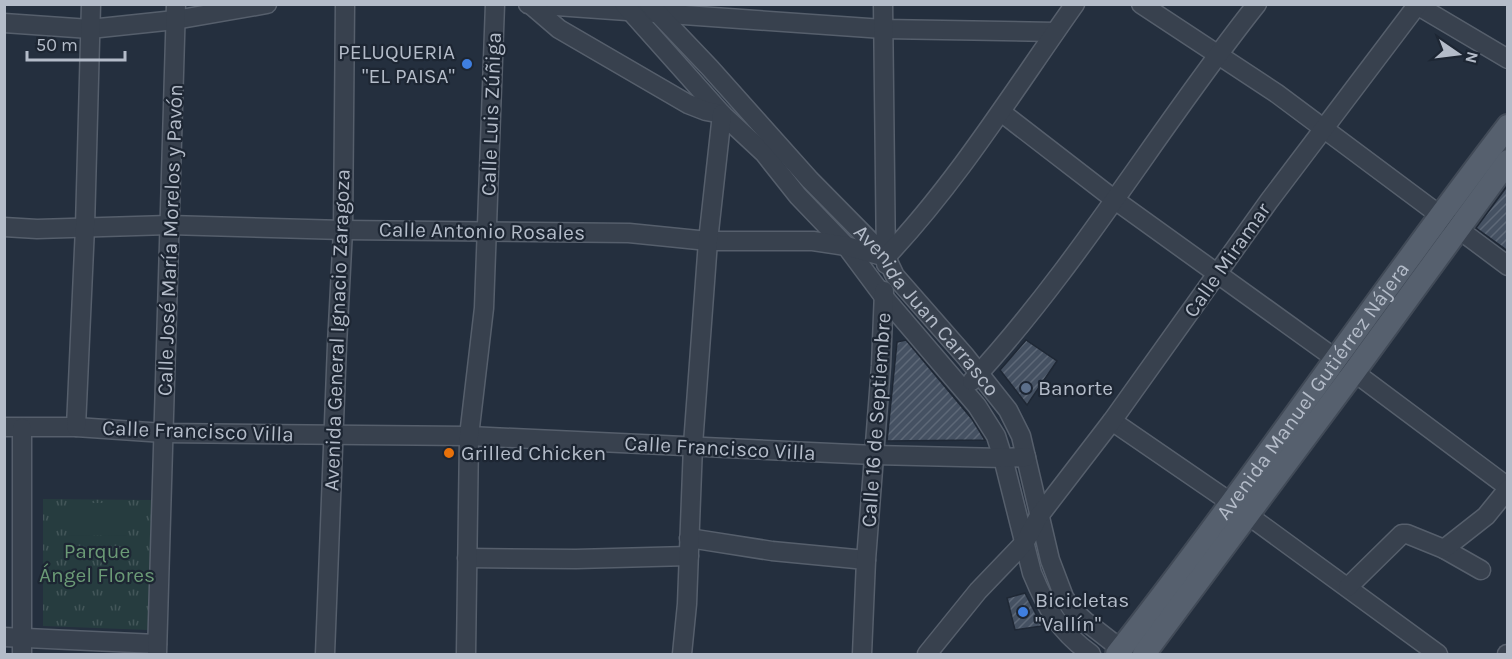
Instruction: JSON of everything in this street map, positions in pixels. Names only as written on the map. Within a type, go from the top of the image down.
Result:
[{"type":"main road","name":"Avenida Manuel Gutiérrez Nájera","points":[[1144,654],[1335,358],[1508,126]]},
{"type":"main road","name":"Avenida Manuel Gutiérrez Nájera","points":[[1123,653],[1152,611],[1354,372],[1508,161]]},
{"type":"street","points":[[76,427],[85,227],[91,4]]},
{"type":"street","points":[[4,23],[90,29],[176,12],[267,4]]},
{"type":"street","name":"Avenida General Ignacio Zaragoza","points":[[325,654],[343,230],[345,4]]},
{"type":"street","name":"Calle Luis Zúñiga","points":[[466,654],[469,436],[484,308],[495,4]]},
{"type":"street","name":"Calle 16 de Septiembre","points":[[862,654],[886,257],[883,4]]},
{"type":"street","points":[[886,257],[922,217],[1001,112],[1075,4]]},
{"type":"street","points":[[1141,4],[1276,93],[1508,266]]},
{"type":"street","points":[[963,390],[1018,328],[1115,200],[1218,54],[1257,4]]},
{"type":"street","points":[[529,5],[725,11],[882,29],[1055,32]]},
{"type":"street","points":[[529,5],[560,29],[688,104],[722,114]]},
{"type":"street","points":[[1416,5],[1508,59]]},
{"type":"street","name":"Calle Miramar","points":[[927,654],[978,591],[1025,542],[1039,516],[1112,421],[1322,129],[1416,5]]},
{"type":"street","name":"Avenida Juan Carrasco","points":[[627,8],[722,114],[764,153],[798,196],[846,246],[884,297],[988,422],[1004,458],[1032,573],[1058,625],[1091,654]]},
{"type":"street","name":"Avenida Juan Carrasco","points":[[653,9],[710,68],[810,180],[886,257],[895,276],[1008,410],[1021,436],[1039,516],[1056,579],[1064,597],[1072,609],[1123,653]]},
{"type":"street","name":"Calle José María Morelos y Pavón","points":[[157,649],[176,12]]},
{"type":"street","points":[[681,654],[687,604],[693,445],[708,241],[722,114],[737,100]]},
{"type":"street","points":[[1001,112],[1115,200],[1335,358],[1508,488],[1486,516],[1444,549]]},
{"type":"street","name":"Calle Antonio Rosales","points":[[4,227],[37,229],[169,225],[343,230],[629,233],[708,241],[813,241],[846,246],[886,257]]},
{"type":"street","points":[[1112,421],[1240,508],[1438,654]]},
{"type":"street","name":"Calle Francisco Villa","points":[[13,428],[76,427],[164,433],[469,436],[874,455],[1026,457]]},
{"type":"street","points":[[13,428],[16,643],[157,649]]},
{"type":"street","points":[[1348,586],[1402,534],[1444,549],[1481,570]]},
{"type":"street","points":[[467,558],[576,559],[689,547],[772,551],[866,560]]},
{"type":"green space","name":"Parque Ángel Flores","points":[[43,499],[153,500],[149,630],[43,626]]},
{"type":"green space","points":[[69,503],[128,503],[128,535],[69,536]]},
{"type":"building","points":[[1508,185],[1508,251],[1476,228]]},
{"type":"building","points":[[906,340],[972,419],[985,440],[887,441],[897,342]]},
{"type":"building","name":"Banorte","points":[[1026,340],[1057,361],[1027,405],[1000,370]]},
{"type":"building","name":"Bicicletas \"Vallín\"","points":[[1025,593],[1042,626],[1015,630],[1007,598]]},
{"type":"place","name":"PELUQUERIA \"EL PAISA\"","points":[[467,64]]},
{"type":"place","name":"Banorte","points":[[1026,388]]},
{"type":"place","name":"Grilled Chicken","points":[[449,453]]},
{"type":"place","name":"Bicicletas \"Vallín\"","points":[[1023,612]]}]
